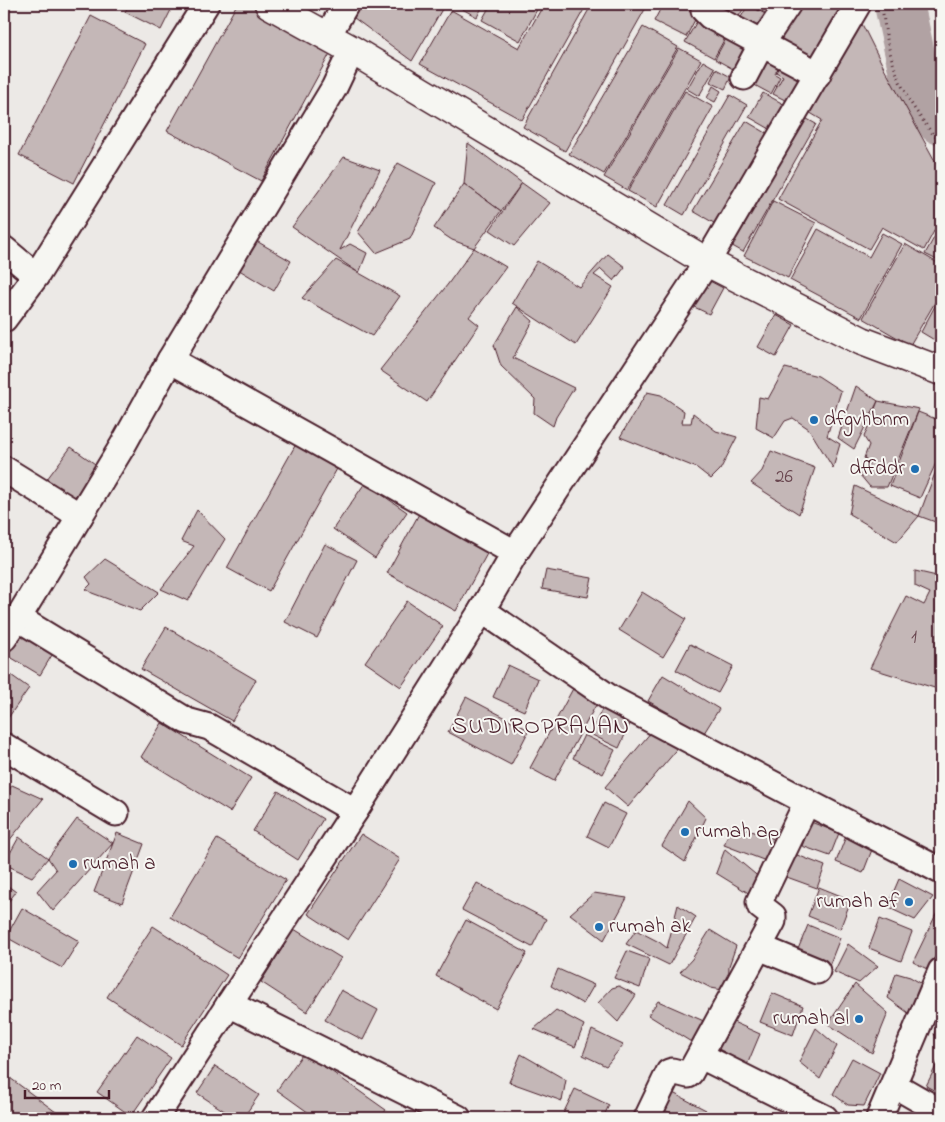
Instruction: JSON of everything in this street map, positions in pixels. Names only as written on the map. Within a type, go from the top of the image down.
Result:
[{"type":"main road","points":[[269,4],[352,50],[707,262],[862,341],[941,371]]},
{"type":"street","points":[[4,319],[36,276],[206,4]]},
{"type":"street","points":[[328,37],[346,4]]},
{"type":"street","points":[[704,4],[704,10],[710,16],[818,74]]},
{"type":"street","points":[[744,77],[785,4]]},
{"type":"street","points":[[155,1118],[355,810],[482,610],[515,553],[707,262],[858,4]]},
{"type":"street","points":[[4,638],[123,445],[170,360],[334,88],[352,50]]},
{"type":"street","points":[[4,249],[36,276]]},
{"type":"street","points":[[170,360],[515,553]]},
{"type":"street","points":[[4,469],[80,516]]},
{"type":"street","points":[[482,610],[610,698],[941,871]]},
{"type":"street","points":[[18,618],[187,721],[210,727],[355,810]]},
{"type":"street","points":[[4,746],[116,813]]},
{"type":"street","points":[[647,1118],[669,1072],[688,1075],[701,1056],[774,918],[760,906],[759,902],[807,802]]},
{"type":"street","points":[[759,947],[817,971]]},
{"type":"street","points":[[879,1118],[941,971]]},
{"type":"street","points":[[230,1004],[458,1118]]},
{"type":"street","points":[[701,1056],[824,1118]]},
{"type":"street","points":[[894,1085],[941,1112]]},
{"type":"path","points":[[883,11],[886,34],[898,80],[912,106],[941,143]]},
{"type":"building","points":[[129,4],[174,4],[161,30],[125,12]]},
{"type":"building","points":[[237,4],[251,4],[333,48],[261,181],[167,131]]},
{"type":"building","points":[[356,4],[445,4],[412,61],[350,15]]},
{"type":"building","points":[[453,4],[484,4],[477,17]]},
{"type":"building","points":[[491,4],[540,4],[520,41],[482,20]]},
{"type":"building","points":[[544,4],[587,4],[522,120],[420,64],[451,10],[519,48]]},
{"type":"building","points":[[592,4],[648,4],[565,151],[523,127]]},
{"type":"building","points":[[663,4],[688,4],[700,10],[686,37],[654,21]]},
{"type":"building","points":[[711,4],[746,4],[734,25]]},
{"type":"building","points":[[749,4],[780,4],[774,18]]},
{"type":"building","points":[[794,4],[839,4],[849,9],[817,68],[772,44]]},
{"type":"building","points":[[748,5],[775,19],[763,40],[736,26]]},
{"type":"building","points":[[91,16],[145,44],[74,183],[19,155]]},
{"type":"building","points":[[700,16],[729,31],[714,58],[685,42]]},
{"type":"building","points":[[861,22],[941,172],[941,218],[924,250],[882,227],[869,249],[778,199],[822,120],[807,111]]},
{"type":"building","points":[[643,27],[678,47],[604,174],[569,154]]},
{"type":"building","points":[[729,33],[756,47],[742,74],[715,59]]},
{"type":"building","points":[[679,48],[701,60],[627,190],[604,177]]},
{"type":"building","points":[[763,52],[781,62],[775,74],[780,77],[771,94],[747,81]]},
{"type":"building","points":[[703,61],[715,68],[699,96],[687,89]]},
{"type":"building","points":[[782,62],[807,76],[791,103],[773,94],[783,76],[776,72]]},
{"type":"building","points":[[716,69],[731,77],[725,89],[710,82]]},
{"type":"building","points":[[713,86],[721,91],[715,102],[707,98]]},
{"type":"building","points":[[685,91],[713,107],[657,207],[628,191]]},
{"type":"building","points":[[763,93],[791,108],[777,133],[749,117]]},
{"type":"building","points":[[730,95],[747,105],[684,215],[667,205]]},
{"type":"building","points":[[800,115],[816,124],[743,252],[727,243]]},
{"type":"building","points":[[746,121],[773,137],[721,227],[693,211]]},
{"type":"building","points":[[468,143],[522,183],[501,211],[464,184]]},
{"type":"building","points":[[344,157],[380,170],[340,250],[350,244],[367,253],[359,273],[292,227]]},
{"type":"building","points":[[398,163],[436,183],[410,239],[376,253],[358,232]]},
{"type":"building","points":[[522,183],[550,203],[514,246],[490,230]]},
{"type":"building","points":[[464,184],[501,211],[474,248],[452,240],[434,228]]},
{"type":"building","points":[[773,201],[816,223],[788,278],[744,256]]},
{"type":"building","points":[[941,225],[941,262],[925,254]]},
{"type":"building","points":[[818,229],[869,257],[882,233],[902,244],[861,318],[790,280]]},
{"type":"building","points":[[253,239],[291,261],[274,291],[236,268]]},
{"type":"building","points":[[905,244],[941,265],[941,292],[910,345],[863,318]]},
{"type":"building","points":[[474,248],[506,267],[469,317],[479,325],[427,402],[380,370]]},
{"type":"building","points":[[608,254],[625,267],[614,281],[601,269],[594,275],[613,287],[576,345],[512,303],[537,261],[579,287]]},
{"type":"building","points":[[336,260],[400,296],[372,336],[302,298]]},
{"type":"building","points":[[706,279],[723,288],[709,314],[692,306]]},
{"type":"building","points":[[941,295],[941,344],[921,332]]},
{"type":"building","points":[[517,307],[533,321],[513,358],[574,388],[556,417],[553,426],[534,413],[535,399],[501,366],[494,345]]},
{"type":"building","points":[[776,315],[794,325],[776,357],[758,347]]},
{"type":"building","name":"dfgvhbnm","points":[[785,368],[818,376],[841,391],[827,436],[840,444],[833,468],[809,429],[793,418],[785,421],[774,438],[756,428],[759,397],[768,399]]},
{"type":"building","points":[[856,386],[878,401],[854,449],[838,438]]},
{"type":"building","points":[[647,392],[661,395],[684,411],[682,423],[691,423],[693,413],[716,431],[737,437],[720,470],[711,479],[697,468],[620,437]]},
{"type":"building","points":[[878,401],[919,409],[887,487],[870,487],[860,475],[869,464],[864,458],[869,445],[864,437]]},
{"type":"building","name":"dffddr","points":[[918,412],[941,421],[941,452],[920,498],[890,486]]},
{"type":"building","points":[[296,444],[338,467],[269,591],[227,568]]},
{"type":"building","points":[[71,447],[98,466],[74,498],[47,479]]},
{"type":"building","points":[[771,451],[815,468],[799,514],[751,483],[762,471]]},
{"type":"building","points":[[941,457],[941,524],[919,516]]},
{"type":"building","points":[[365,483],[407,512],[375,558],[333,529]]},
{"type":"building","points":[[855,486],[919,516],[897,542],[849,514]]},
{"type":"building","points":[[197,510],[225,539],[188,601],[161,589],[194,546],[181,541]]},
{"type":"building","points":[[420,512],[489,550],[456,611],[387,573]]},
{"type":"building","points":[[325,544],[357,560],[317,638],[285,622]]},
{"type":"building","points":[[105,559],[159,592],[140,611],[92,593],[86,589],[91,584],[86,577]]},
{"type":"building","points":[[546,570],[592,578],[588,597],[542,589]]},
{"type":"building","points":[[915,571],[941,577],[941,690],[870,668],[906,596],[924,605],[930,593],[915,586]]},
{"type":"building","points":[[642,592],[686,619],[663,657],[619,630]]},
{"type":"building","points":[[407,601],[443,626],[401,687],[365,662]]},
{"type":"building","points":[[166,627],[256,680],[232,721],[141,669]]},
{"type":"building","points":[[22,630],[55,650],[40,675],[7,655]]},
{"type":"building","points":[[690,644],[733,666],[718,693],[676,670]]},
{"type":"building","points":[[508,665],[538,679],[524,711],[493,697]]},
{"type":"building","points":[[4,670],[29,688],[8,718],[4,715]]},
{"type":"building","points":[[663,675],[719,709],[704,733],[648,701]]},
{"type":"building","points":[[576,683],[601,696],[554,781],[530,768]]},
{"type":"building","points":[[466,697],[529,730],[511,765],[448,732]]},
{"type":"building","points":[[606,701],[634,715],[619,748],[590,734]]},
{"type":"building","points":[[162,723],[251,778],[230,812],[141,757]]},
{"type":"building","points":[[657,725],[681,745],[628,807],[605,787]]},
{"type":"building","points":[[584,735],[615,750],[603,774],[573,758]]},
{"type":"building","points":[[12,785],[43,799],[8,842],[4,840],[4,798]]},
{"type":"building","points":[[278,791],[323,819],[298,860],[253,831]]},
{"type":"building","name":"rumah ap","points":[[688,801],[706,818],[685,862],[662,846]]},
{"type":"building","points":[[604,803],[626,814],[609,847],[587,836]]},
{"type":"building","name":"rumah a","points":[[77,819],[113,843],[53,911],[37,891],[56,870],[48,858]]},
{"type":"building","points":[[811,822],[839,833],[830,856],[802,846]]},
{"type":"building","points":[[732,824],[774,839],[766,861],[724,845]]},
{"type":"building","points":[[117,833],[144,844],[122,903],[94,892]]},
{"type":"building","points":[[361,834],[400,859],[348,940],[308,914]]},
{"type":"building","points":[[846,836],[873,847],[863,873],[836,862]]},
{"type":"building","name":"rumah a","points":[[19,837],[48,858],[32,877],[4,864]]},
{"type":"building","points":[[217,839],[286,880],[238,958],[170,917]]},
{"type":"building","name":"rumah ap","points":[[725,849],[761,879],[750,894],[716,873]]},
{"type":"building","points":[[792,853],[825,866],[817,888],[784,876]]},
{"type":"building","name":"rumah af","points":[[899,879],[933,897],[915,920],[887,907]]},
{"type":"building","points":[[4,883],[16,892],[4,907]]},
{"type":"building","points":[[477,883],[546,919],[532,947],[462,910]]},
{"type":"building","points":[[819,887],[851,900],[840,929],[808,916]]},
{"type":"building","name":"rumah ak","points":[[594,893],[627,898],[604,940],[570,914]]},
{"type":"building","points":[[941,904],[941,944],[929,970],[913,962]]},
{"type":"building","points":[[678,905],[696,917],[669,965],[626,944],[636,930],[667,948]]},
{"type":"building","name":"rumah a","points":[[22,908],[79,941],[62,968],[6,937]]},
{"type":"building","points":[[880,919],[912,932],[901,961],[869,948]]},
{"type":"building","points":[[466,920],[527,953],[496,1009],[436,976]]},
{"type":"building","points":[[808,925],[840,938],[829,966],[796,954]]},
{"type":"building","points":[[153,926],[227,975],[181,1045],[107,997]]},
{"type":"building","points":[[294,929],[341,958],[307,1012],[261,982]]},
{"type":"building","points":[[710,930],[736,946],[729,966],[728,991],[711,988],[680,972],[692,959]]},
{"type":"building","points":[[848,944],[878,966],[859,983],[834,972]]},
{"type":"building","points":[[627,951],[649,959],[640,988],[614,978]]},
{"type":"building","points":[[558,969],[594,985],[583,1004],[551,986]]},
{"type":"building","points":[[896,973],[910,977],[924,985],[911,1015],[888,998]]},
{"type":"building","name":"rumah al","points":[[855,984],[888,1013],[872,1053],[828,1024]]},
{"type":"building","points":[[619,986],[636,995],[618,1022],[598,1003],[612,988]]},
{"type":"building","points":[[341,990],[378,1010],[363,1040],[325,1020]]},
{"type":"building","points":[[772,993],[803,1006],[793,1035],[760,1022]]},
{"type":"building","points":[[658,1001],[706,1022],[696,1045],[648,1015]]},
{"type":"building","points":[[556,1010],[584,1025],[575,1047],[534,1029]]},
{"type":"building","points":[[941,1015],[941,1042],[934,1034]]},
{"type":"building","points":[[731,1021],[760,1034],[747,1065],[717,1053]]},
{"type":"building","points":[[816,1028],[837,1046],[820,1079],[799,1062]]},
{"type":"building","points":[[592,1030],[623,1045],[606,1066],[583,1055]]},
{"type":"building","points":[[137,1035],[171,1058],[131,1116],[97,1092]]},
{"type":"building","points":[[304,1052],[386,1110],[381,1118],[316,1118],[277,1090]]},
{"type":"building","points":[[521,1054],[566,1080],[562,1101],[509,1082]]},
{"type":"building","points":[[941,1056],[941,1094],[926,1086]]},
{"type":"building","points":[[852,1058],[880,1073],[864,1106],[848,1105],[833,1094]]},
{"type":"building","points":[[215,1066],[259,1095],[243,1118],[235,1118],[197,1093]]},
{"type":"building","points":[[6,1075],[64,1118],[4,1118],[4,1077]]},
{"type":"building","points":[[575,1089],[609,1105],[603,1118],[561,1118]]},
{"type":"building","points":[[671,1092],[706,1110],[702,1118],[681,1118],[662,1109]]},
{"type":"building","points":[[504,1113],[520,1118],[503,1118]]},
{"type":"waterway","points":[[899,4],[918,91],[941,120]]},
{"type":"place","name":"dfgvhbnm","points":[[814,420]]},
{"type":"place","name":"dffddr","points":[[915,469]]},
{"type":"place","name":"rumah ap","points":[[685,832]]},
{"type":"place","name":"rumah a","points":[[73,864]]},
{"type":"place","name":"rumah af","points":[[909,902]]},
{"type":"place","name":"rumah ak","points":[[599,927]]},
{"type":"place","name":"rumah al","points":[[859,1019]]},
{"type":"district","name":"SUDIROPRAJAN","points":[[541,727]]}]
